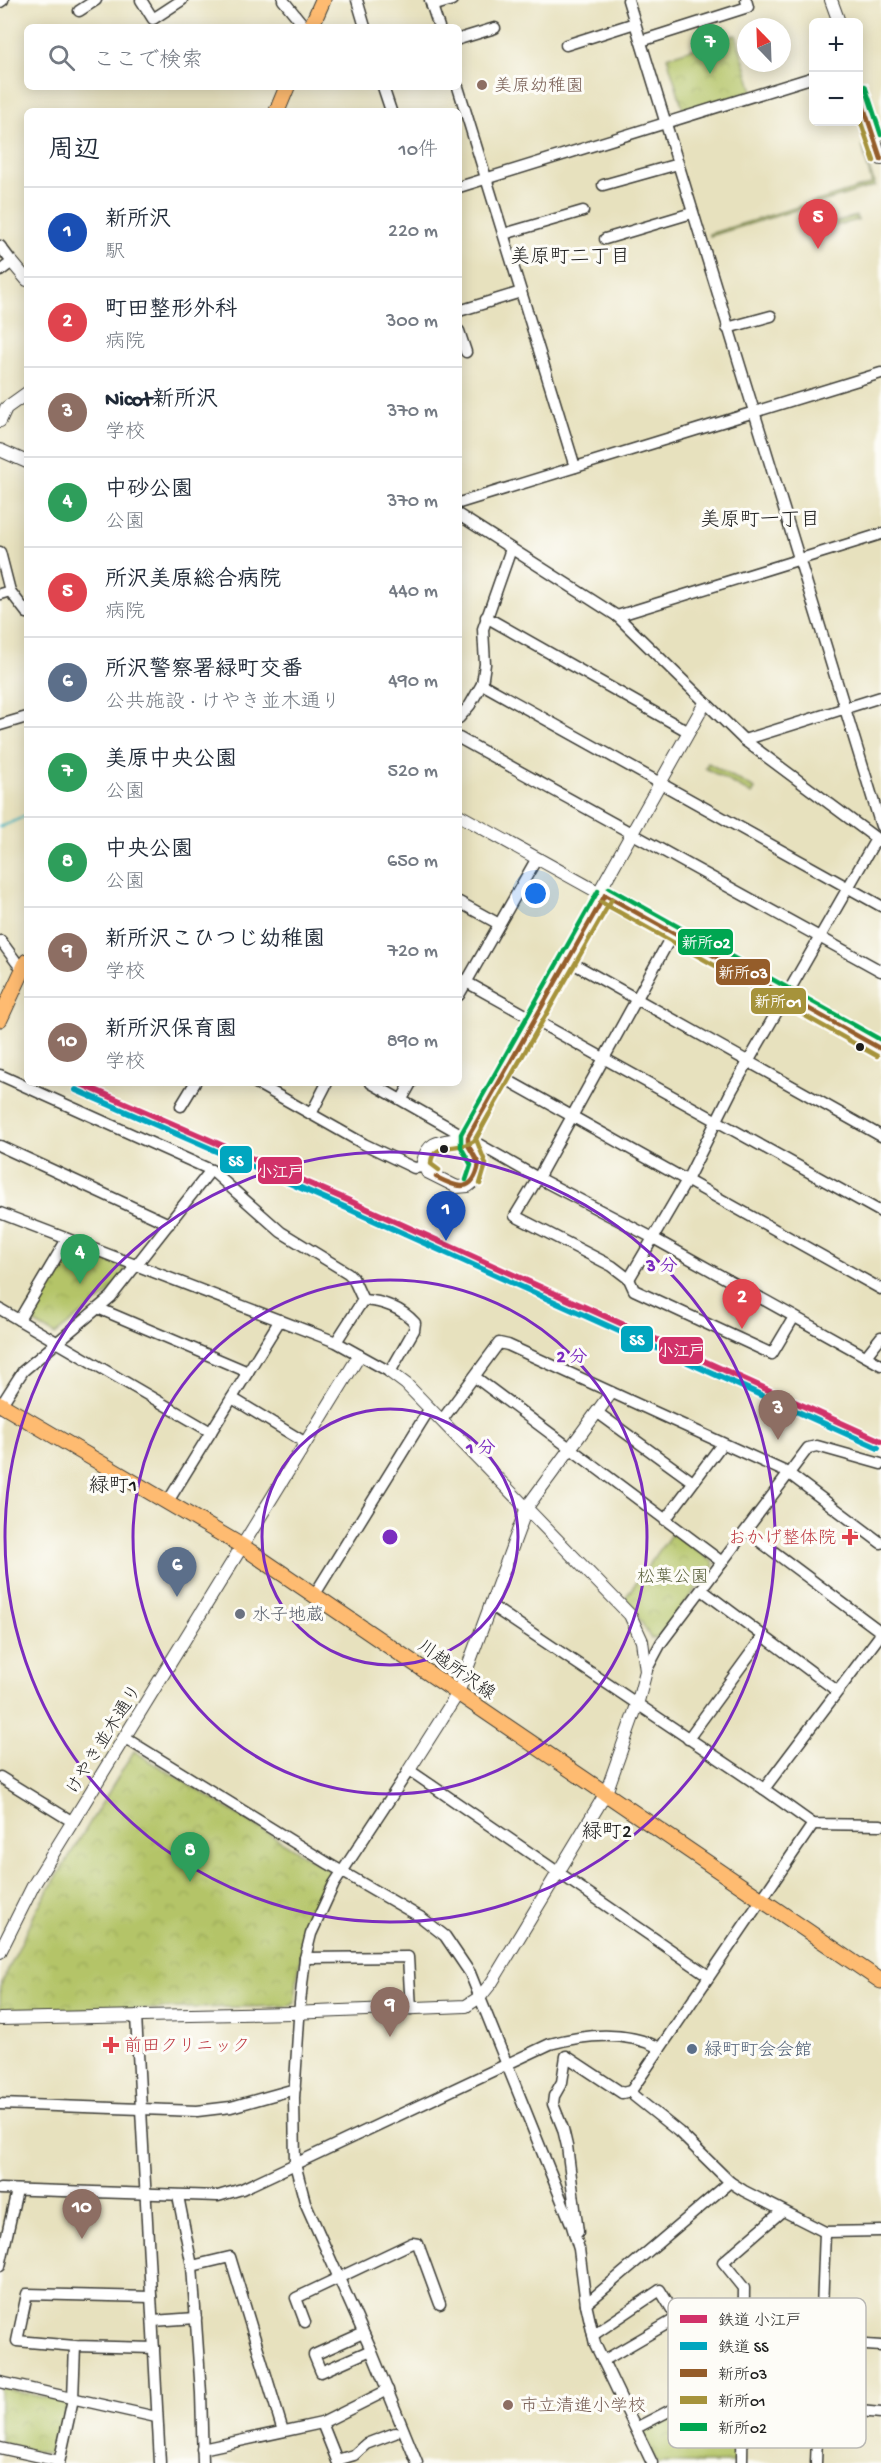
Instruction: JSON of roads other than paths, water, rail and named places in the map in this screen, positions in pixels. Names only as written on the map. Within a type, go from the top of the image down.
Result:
[{"type":"main road","points":[[312,24],[322,0]]},
{"type":"main road","points":[[278,108],[286,90]]},
{"type":"main road","points":[[0,1019],[24,969]]},
{"type":"main road","name":"川越所沢線","points":[[0,1405],[242,1546],[881,1982]]},
{"type":"street","points":[[79,11],[96,0]]},
{"type":"street","points":[[141,0],[153,18],[182,0]]},
{"type":"street","points":[[283,0],[303,24]]},
{"type":"street","points":[[357,0],[364,24]]},
{"type":"street","points":[[436,24],[431,3],[452,0]]},
{"type":"street","points":[[628,0],[881,826]]},
{"type":"street","points":[[641,41],[748,7],[746,0]]},
{"type":"street","points":[[831,0],[838,18]]},
{"type":"street","points":[[566,45],[635,23]]},
{"type":"street","points":[[462,38],[495,28]]},
{"type":"street","points":[[462,185],[809,78]]},
{"type":"street","points":[[384,90],[390,108]]},
{"type":"street","points":[[459,90],[575,467]]},
{"type":"street","points":[[863,103],[881,159]]},
{"type":"street","points":[[603,185],[678,164]]},
{"type":"street","points":[[504,234],[583,211]]},
{"type":"street","points":[[605,239],[692,213]]},
{"type":"street","points":[[0,246],[24,276]]},
{"type":"street","points":[[0,270],[12,262]]},
{"type":"street","points":[[462,309],[521,292]]},
{"type":"street","points":[[727,328],[771,316]]},
{"type":"street","points":[[462,340],[466,352]]},
{"type":"street","points":[[462,502],[881,373]]},
{"type":"street","points":[[0,421],[6,408],[24,395]]},
{"type":"street","points":[[0,450],[24,461]]},
{"type":"street","points":[[462,516],[617,616],[744,740],[878,841],[732,1090],[687,1180],[629,1279]]},
{"type":"street","points":[[617,616],[881,534]]},
{"type":"street","points":[[462,714],[482,684],[485,664],[483,629],[511,549]]},
{"type":"street","points":[[0,552],[5,593],[24,610]]},
{"type":"street","points":[[486,617],[689,732]]},
{"type":"street","points":[[482,684],[881,906]]},
{"type":"street","points":[[744,740],[881,697]]},
{"type":"street","points":[[465,1140],[567,960],[633,833],[705,703]]},
{"type":"street","points":[[0,725],[24,718]]},
{"type":"street","points":[[462,740],[881,971]]},
{"type":"street","points":[[462,817],[881,1049]]},
{"type":"street","points":[[537,858],[499,924],[462,980],[881,1212]]},
{"type":"street","points":[[462,904],[499,924]]},
{"type":"street","points":[[673,933],[515,1216],[612,1266],[629,1279],[634,1290],[772,1354],[794,1317]]},
{"type":"street","points":[[0,940],[17,963],[24,965]]},
{"type":"street","points":[[567,960],[881,1137]]},
{"type":"street","points":[[0,1075],[24,1086]]},
{"type":"street","points":[[502,1077],[881,1289]]},
{"type":"street","points":[[24,1086],[211,1170],[281,1232],[348,1273],[353,1278],[363,1300]]},
{"type":"street","points":[[181,1106],[193,1086]]},
{"type":"street","points":[[261,1086],[405,1164],[414,1168],[423,1167]]},
{"type":"street","points":[[311,1114],[325,1086]]},
{"type":"street","points":[[377,1086],[402,1099],[465,1140],[653,1238],[881,1365]]},
{"type":"street","points":[[402,1099],[409,1086]]},
{"type":"street","points":[[450,1139],[465,1140],[479,1164],[473,1182],[468,1186],[458,1187],[427,1172],[423,1167],[424,1157],[433,1143],[450,1139]]},
{"type":"street","points":[[0,1146],[169,1224]]},
{"type":"street","points":[[0,1405],[23,1371],[100,1309],[138,1266],[211,1170]]},
{"type":"street","points":[[0,1213],[336,1342],[390,1372],[406,1384],[442,1420],[630,1615],[642,1641],[646,1671]]},
{"type":"street","points":[[19,1320],[67,1239]]},
{"type":"street","points":[[336,1342],[363,1300]]},
{"type":"street","points":[[363,1300],[380,1301],[410,1317],[415,1323],[414,1330],[390,1372]]},
{"type":"street","points":[[0,1309],[212,1431]]},
{"type":"street","points":[[100,1309],[248,1372]]},
{"type":"street","points":[[167,1503],[280,1320]]},
{"type":"street","points":[[866,1356],[881,1337]]},
{"type":"street","points":[[442,1420],[499,1342],[508,1344],[788,1473],[881,1543]]},
{"type":"street","name":"けやき並木通り","points":[[0,1952],[23,1904],[359,1356]]},
{"type":"street","points":[[475,1377],[722,1562]]},
{"type":"street","points":[[417,2463],[371,2350],[305,2202],[295,2164],[295,2089],[305,1958],[317,1918],[342,1870],[458,1693],[527,1507],[611,1393]]},
{"type":"street","points":[[232,1398],[306,1443]]},
{"type":"street","points":[[315,1594],[430,1408]]},
{"type":"street","points":[[598,1413],[693,1482]]},
{"type":"street","points":[[665,1520],[722,1444]]},
{"type":"street","points":[[0,2019],[466,2006],[480,1997],[492,1982],[606,1793],[637,1705],[646,1671],[661,1643],[788,1473],[812,1446],[881,1464]]},
{"type":"street","points":[[746,1531],[881,1633],[764,1789]]},
{"type":"street","points":[[702,1590],[837,1691]]},
{"type":"street","points":[[490,1605],[813,1824],[881,1825]]},
{"type":"street","points":[[688,1739],[764,1635]]},
{"type":"street","points":[[125,1738],[329,1864],[422,1918],[445,1936],[470,1973],[569,2218],[579,2249]]},
{"type":"street","points":[[409,1770],[709,1976]]},
{"type":"street","points":[[0,1777],[73,1822]]},
{"type":"street","points":[[652,2463],[603,2361],[593,2335],[586,2304],[567,2146],[553,2104],[554,2096],[562,2082],[566,2056],[622,2092],[631,2091],[813,1824]]},
{"type":"street","points":[[305,1958],[408,1956],[411,2009]]},
{"type":"street","points":[[136,2016],[160,2463]]},
{"type":"street","points":[[0,2189],[218,2196],[231,2193],[295,2164],[550,2044],[582,2036],[623,2037],[660,2048]]},
{"type":"street","points":[[0,2104],[141,2110],[213,2110],[295,2089]]},
{"type":"street","points":[[631,2091],[634,2096],[679,2132],[730,2182],[825,2232],[881,2231]]},
{"type":"street","points":[[586,2304],[730,2182]]},
{"type":"street","points":[[0,2266],[17,2190]]},
{"type":"street","points":[[178,2196],[192,2266],[201,2393],[202,2463]]},
{"type":"street","points":[[744,2298],[744,2288],[723,2262],[782,2211]]},
{"type":"street","points":[[823,2298],[825,2232]]},
{"type":"street","points":[[305,2322],[296,2298],[412,2243],[418,2244],[441,2304]]},
{"type":"street","points":[[192,2266],[230,2257],[283,2431]]},
{"type":"street","points":[[593,2335],[660,2290],[668,2303]]},
{"type":"street","points":[[151,2297],[27,2294],[17,2341],[75,2346],[154,2348]]},
{"type":"street","points":[[153,2321],[196,2318]]},
{"type":"street","points":[[603,2361],[668,2323]]},
{"type":"street","points":[[363,2333],[314,2355],[321,2372],[371,2350]]},
{"type":"street","points":[[866,2345],[881,2346]]},
{"type":"street","points":[[0,2448],[59,2462],[73,2399],[75,2346]]},
{"type":"street","points":[[0,2382],[156,2417]]},
{"type":"street","points":[[202,2449],[322,2423],[388,2390]]},
{"type":"street","points":[[636,2428],[668,2411]]},
{"type":"street","points":[[866,2412],[881,2413]]},
{"type":"street","points":[[322,2423],[338,2462],[354,2455],[366,2444],[395,2433]]},
{"type":"street","points":[[742,2448],[742,2463]]},
{"type":"street","points":[[816,2463],[817,2448]]},
{"type":"waterway","points":[[0,827],[24,816]]},
{"type":"rail line","name":"小江戸","points":[[86,1086],[352,1202],[881,1441]]},
{"type":"rail line","name":"SS","points":[[76,1090],[349,1209],[878,1448]]},
{"type":"place","name":"美原中央公園","points":[[710,74]]},
{"type":"place","name":"美原幼稚園","points":[[482,85]]},
{"type":"place","name":"所沢美原総合病院","points":[[818,249]]},
{"type":"place","name":"新所沢","points":[[446,1241]]},
{"type":"place","name":"中砂公園","points":[[80,1284]]},
{"type":"place","name":"町田整形外科","points":[[742,1329]]},
{"type":"place","name":"Nicot新所沢","points":[[778,1440]]},
{"type":"place","name":"おかげ整体院","points":[[850,1537]]},
{"type":"place","name":"所沢警察署緑町交番","points":[[177,1597]]},
{"type":"place","name":"水子地蔵","points":[[240,1614]]},
{"type":"place","name":"中央公園","points":[[190,1882]]},
{"type":"place","name":"新所沢こひつじ幼稚園","points":[[390,2037]]},
{"type":"place","name":"前田クリニック","points":[[111,2045]]},
{"type":"place","name":"緑町町会会館","points":[[692,2049]]},
{"type":"place","name":"新所沢保育園","points":[[82,2239]]},
{"type":"place","name":"市立清進小学校","points":[[508,2405]]},
{"type":"district","name":"美原町二丁目","points":[[570,255]]},
{"type":"district","name":"美原町一丁目","points":[[760,518]]},
{"type":"district","name":"緑町1","points":[[113,1484]]},
{"type":"district","name":"緑町2","points":[[607,1830]]},
{"type":"park label","name":"松葉公園","points":[[673,1576]]}]
